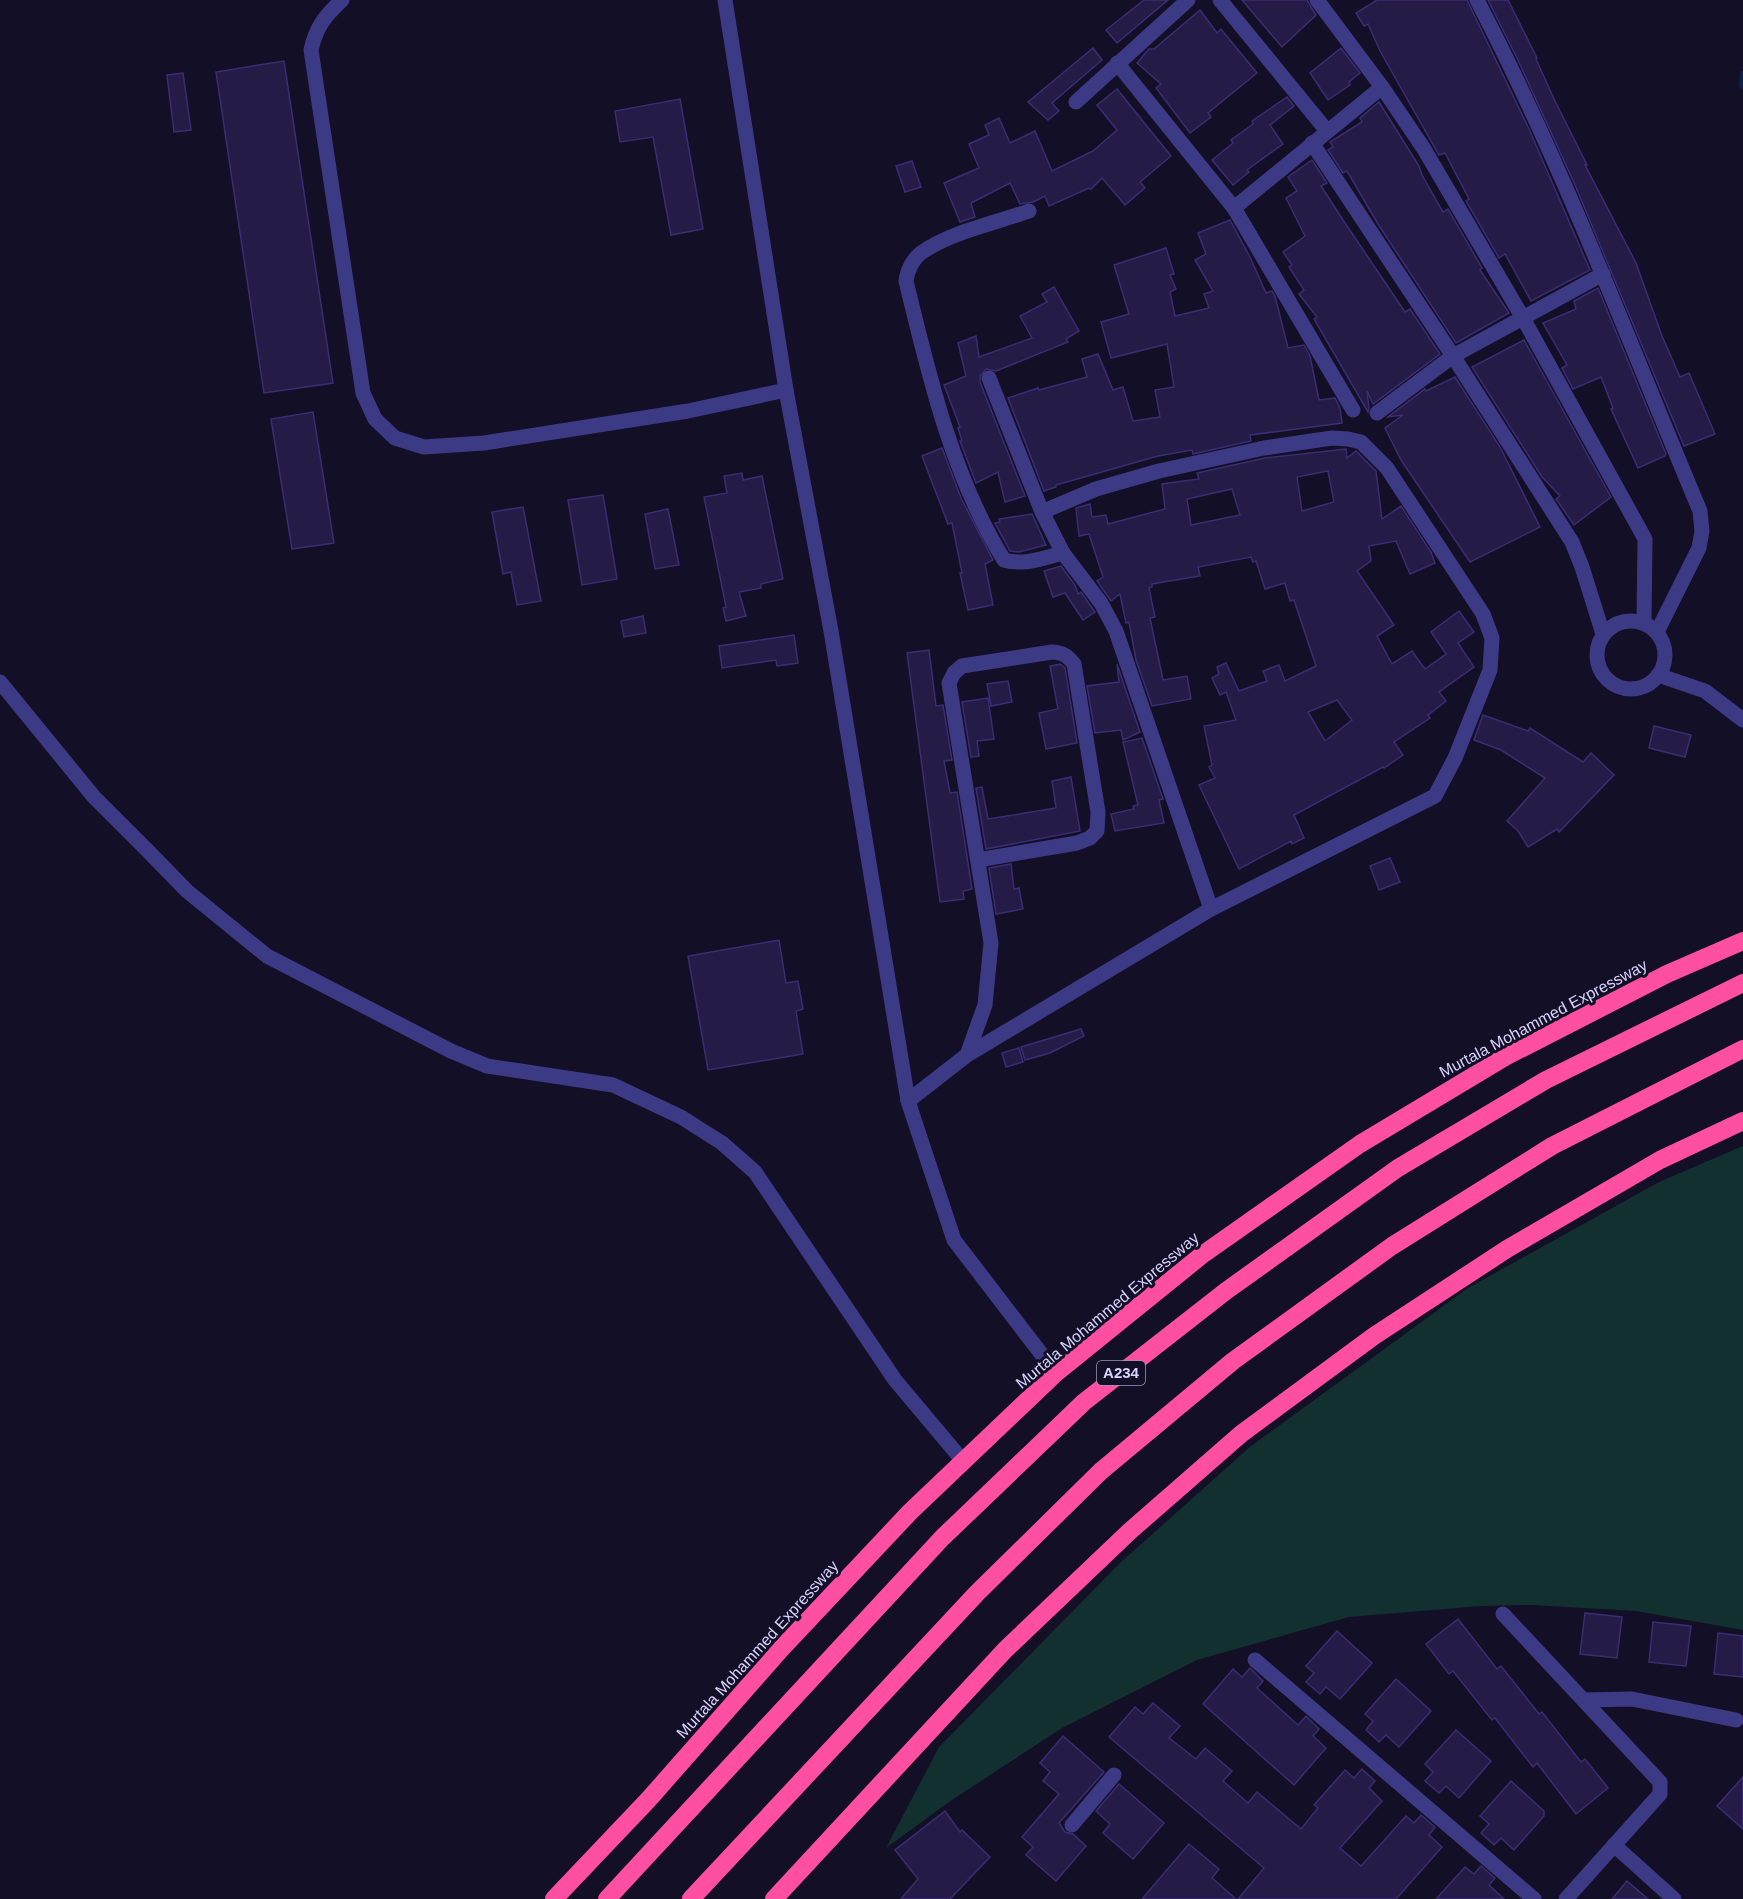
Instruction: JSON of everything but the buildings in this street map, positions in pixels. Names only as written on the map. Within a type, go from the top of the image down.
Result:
[{"type":"highway","name":"Murtala Mohammed Expressway","points":[[556,1899],[781,1649],[910,1512],[1056,1373],[1202,1255],[1360,1144],[1505,1057],[1667,974],[1743,941]]},
{"type":"highway","name":"A234","points":[[607,1899],[942,1538],[1084,1402],[1226,1292],[1398,1168],[1546,1080],[1743,983]]},
{"type":"highway","points":[[691,1899],[977,1593],[1101,1472],[1233,1361],[1392,1246],[1552,1146],[1743,1049]]},
{"type":"highway","points":[[774,1899],[1005,1650],[1130,1531],[1241,1434],[1374,1336],[1507,1249],[1660,1160],[1743,1121]]},
{"type":"street","points":[[342,0],[315,32],[312,50],[363,393],[375,419],[395,438],[424,447],[484,443],[688,411],[786,390]]},
{"type":"street","points":[[725,0],[786,390],[831,632],[908,1101],[954,1240],[1056,1373]]},
{"type":"street","points":[[1076,102],[1188,0]]},
{"type":"street","points":[[1220,0],[1327,131]]},
{"type":"street","points":[[1317,0],[1382,87],[1424,149],[1523,318],[1646,539],[1650,628]]},
{"type":"street","points":[[1477,0],[1500,43],[1604,274],[1700,511],[1702,531],[1699,548],[1650,628]]},
{"type":"street","points":[[1117,63],[1234,208],[1353,410]]},
{"type":"street","points":[[1234,208],[1382,87]]},
{"type":"street","points":[[1312,143],[1453,356],[1572,542],[1603,634]]},
{"type":"street","points":[[1029,211],[946,240],[919,254],[907,272],[906,281],[932,390],[966,485],[991,538],[1004,560],[1014,563],[1025,563],[1063,553]]},
{"type":"street","points":[[1377,413],[1453,356],[1604,274]]},
{"type":"street","points":[[989,378],[1042,512],[1063,553],[1101,603],[1116,631],[1211,909]]},
{"type":"street","points":[[908,1101],[967,1055],[1211,909],[1435,796],[1455,759],[1490,670],[1492,638],[1483,614],[1387,468],[1361,442],[1332,438],[1264,448],[1158,471],[1096,489],[1042,512]]},
{"type":"street","points":[[1629,620],[1650,628],[1664,646],[1664,661],[1658,675],[1647,685],[1632,690],[1617,687],[1605,677],[1597,664],[1597,648],[1603,634],[1614,624],[1629,620]]},
{"type":"street","points":[[967,1055],[985,1005],[991,943],[949,683],[954,673],[962,666],[1052,652],[1067,655],[1074,664],[1098,812],[1097,831],[1090,838],[1077,843],[978,860]]},
{"type":"street","points":[[1658,675],[1705,692],[1743,720]]},
{"type":"street","points":[[0,682],[94,797],[187,891],[267,956],[460,1055],[487,1066],[613,1085],[681,1117],[722,1143],[755,1172],[895,1380],[963,1461]]},
{"type":"street","points":[[1503,1614],[1660,1782],[1660,1794],[1566,1899]]},
{"type":"street","points":[[1255,1660],[1533,1899]]},
{"type":"street","points":[[1584,1700],[1632,1699],[1736,1720]]},
{"type":"street","points":[[1072,1825],[1114,1775]]},
{"type":"street","points":[[1614,1845],[1674,1899]]},
{"type":"green space","points":[[1743,1146],[1743,1630],[1636,1611],[1532,1605],[1481,1606],[1349,1617],[1197,1660],[1062,1728],[949,1802],[886,1848],[939,1747],[1121,1562],[1251,1446],[1468,1288],[1659,1182]]},
{"type":"waterway","points":[[1743,73],[1741,85],[1743,87]]}]
